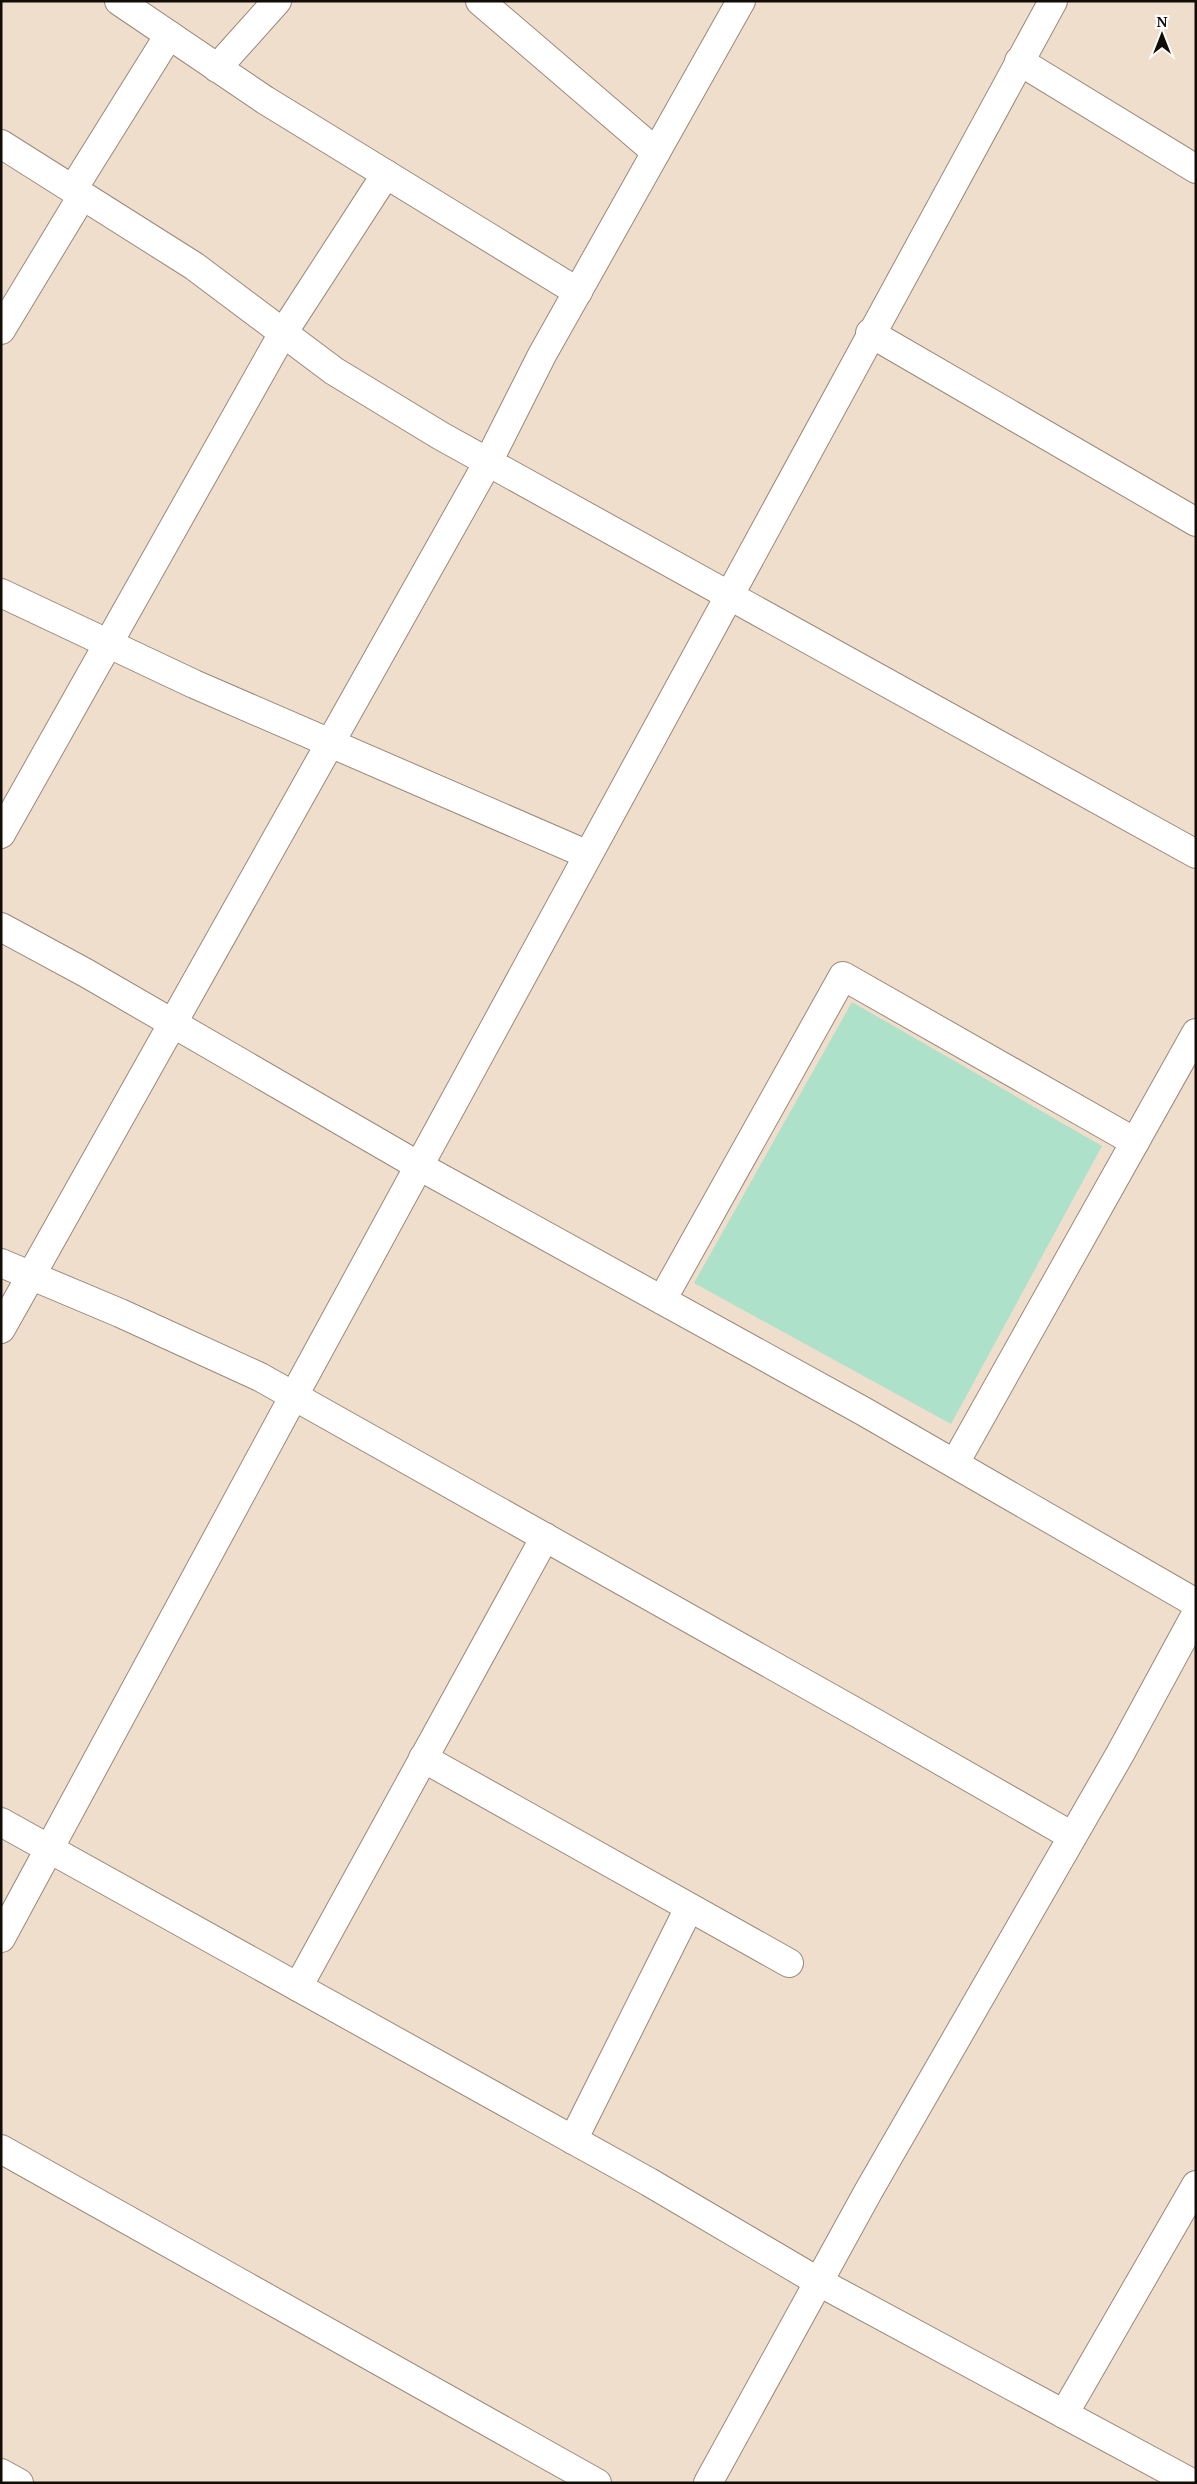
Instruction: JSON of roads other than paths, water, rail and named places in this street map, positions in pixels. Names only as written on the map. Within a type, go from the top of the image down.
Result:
[{"type":"street","points":[[119,1],[217,68],[578,292]]},
{"type":"street","points":[[217,68],[278,1]]},
{"type":"street","points":[[480,1],[656,152]]},
{"type":"street","points":[[1,1328],[488,462],[542,355],[741,1]]},
{"type":"street","points":[[1,1938],[586,854],[1053,1]]},
{"type":"street","points":[[1,330],[169,35]]},
{"type":"street","points":[[1020,61],[1196,169]]},
{"type":"street","points":[[1,144],[194,266],[334,371],[488,462],[1196,854]]},
{"type":"street","points":[[1,834],[283,333],[386,174]]},
{"type":"street","points":[[870,333],[1196,522]]},
{"type":"street","points":[[1,593],[329,743],[586,854]]},
{"type":"street","points":[[1,927],[172,1023],[419,1166],[955,1463],[1196,1603]]},
{"type":"street","points":[[662,1300],[843,976],[1135,1142]]},
{"type":"street","points":[[955,1463],[1196,1033]]},
{"type":"street","points":[[1,1263],[120,1313],[260,1377],[1072,1836]]},
{"type":"street","points":[[298,1987],[545,1537]]},
{"type":"street","points":[[708,2483],[819,2282],[1196,1614]]},
{"type":"street","points":[[423,1758],[790,1963]]},
{"type":"street","points":[[1,1822],[572,2140],[819,2282],[1192,2483]]},
{"type":"street","points":[[572,2140],[690,1908]]},
{"type":"street","points":[[1,2149],[598,2483]]},
{"type":"street","points":[[1064,2414],[1195,2188]]},
{"type":"street","points":[[1,2473],[19,2483]]}]
